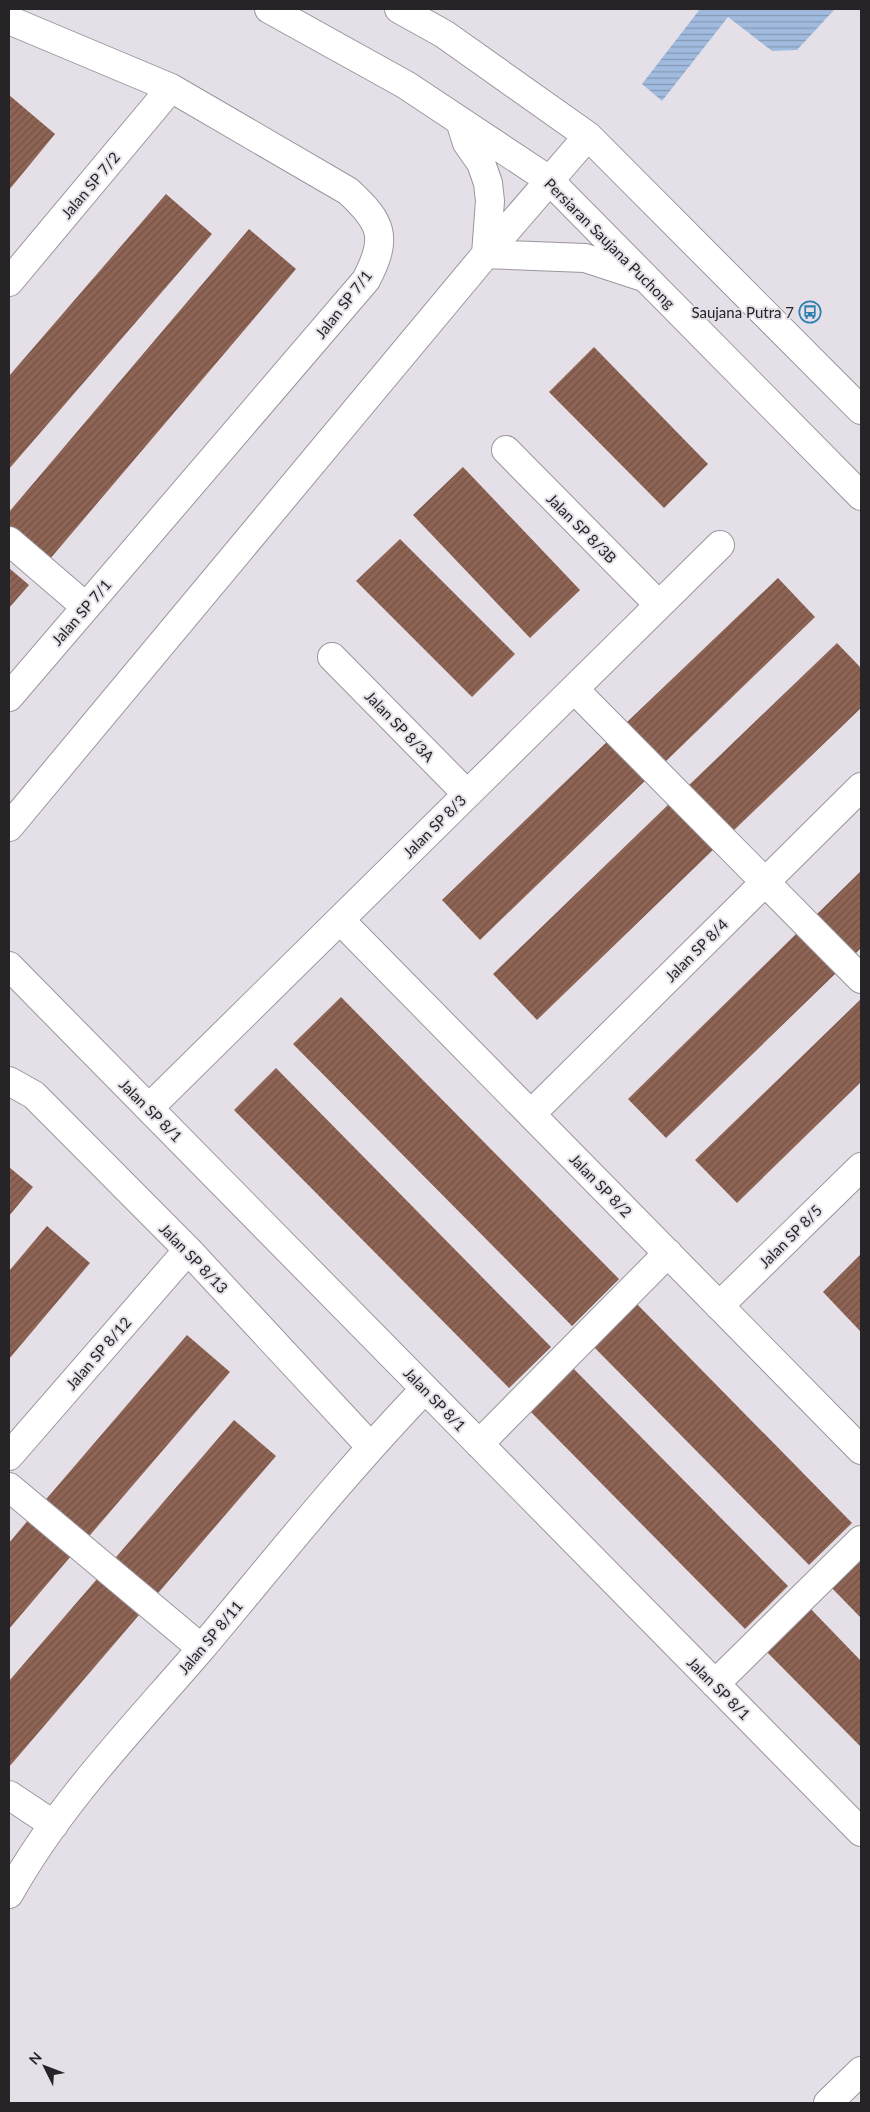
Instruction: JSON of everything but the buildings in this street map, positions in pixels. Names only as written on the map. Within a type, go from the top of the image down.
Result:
[{"type":"street","name":"Persiaran Saujana Puchong","points":[[269,9],[406,85],[549,180],[861,496]]},
{"type":"street","points":[[399,9],[444,34],[588,136],[861,410]]},
{"type":"street","name":"Jalan SP 7/1","points":[[9,20],[171,88],[348,191],[371,214],[381,233],[376,260],[366,280],[9,697]]},
{"type":"street","name":"Jalan SP 7/2","points":[[9,282],[171,88]]},
{"type":"street","points":[[460,121],[466,143],[481,163],[488,183],[490,200],[486,254]]},
{"type":"street","points":[[9,827],[486,254],[588,136]]},
{"type":"street","points":[[486,254],[585,258],[646,278]]},
{"type":"street","name":"Jalan SP 8/3B","points":[[506,450],[659,606]]},
{"type":"street","points":[[9,541],[86,607]]},
{"type":"street","name":"Jalan SP 8/3","points":[[149,1108],[720,545]]},
{"type":"street","name":"Jalan SP 8/3A","points":[[332,657],[467,794]]},
{"type":"street","points":[[574,689],[861,979]]},
{"type":"street","name":"Jalan SP 8/4","points":[[530,1114],[861,787]]},
{"type":"street","name":"Jalan SP 8/2","points":[[340,920],[861,1450]]},
{"type":"street","name":"Jalan SP 8/1","points":[[9,966],[861,1832]]},
{"type":"street","name":"Jalan SP 8/13","points":[[9,1081],[34,1095],[188,1250],[370,1446]]},
{"type":"street","name":"Jalan SP 8/5","points":[[720,1306],[861,1167]]},
{"type":"street","name":"Jalan SP 8/12","points":[[9,1456],[188,1250]]},
{"type":"street","points":[[479,1444],[668,1253]]},
{"type":"street","name":"Jalan SP 8/11","points":[[9,1894],[25,1864],[82,1787],[370,1446],[425,1389]]},
{"type":"street","points":[[9,1487],[201,1648]]},
{"type":"street","points":[[715,1684],[861,1540]]},
{"type":"street","points":[[9,1794],[54,1825]]},
{"type":"street","points":[[828,2103],[861,2070]]},
{"type":"water","points":[[700,9],[835,9],[797,50],[772,51],[728,17],[662,101],[642,84]]},
{"type":"place","name":"Saujana Putra 7","points":[[810,312]]}]
